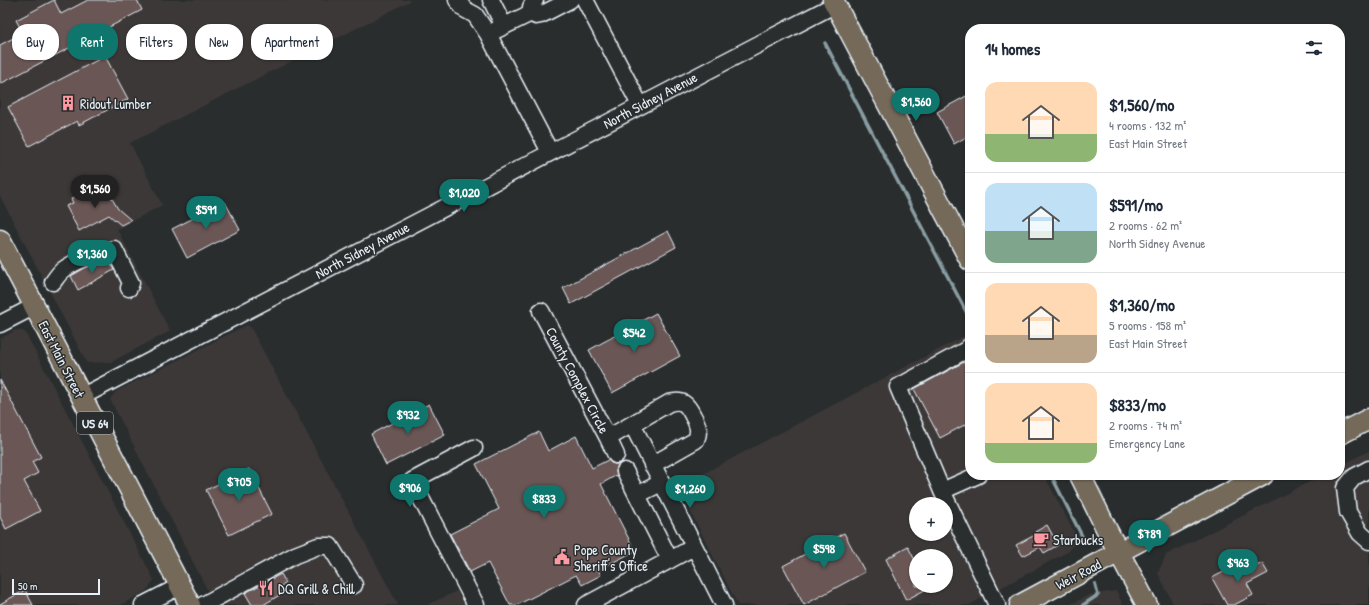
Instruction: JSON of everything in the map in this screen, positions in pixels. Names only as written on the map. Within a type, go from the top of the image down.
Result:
[{"type":"main road","points":[[834,2],[965,251]]},
{"type":"main road","name":"East Main Street","points":[[0,240],[190,605]]},
{"type":"main road","points":[[1345,432],[1369,420]]},
{"type":"main road","points":[[1083,480],[1147,605]]},
{"type":"main road","name":"Weir Road","points":[[1020,605],[1250,480]]},
{"type":"street","points":[[457,0],[464,9],[475,15],[488,34],[550,152]]},
{"type":"street","points":[[491,0],[504,26]]},
{"type":"street","points":[[488,34],[504,26],[533,6],[536,16],[541,15],[570,0]]},
{"type":"street","points":[[585,0],[640,105]]},
{"type":"street","name":"North Sidney Avenue","points":[[81,397],[834,2]]},
{"type":"street","points":[[53,282],[62,270],[99,252],[114,249],[131,283],[129,288]]},
{"type":"street","points":[[0,324],[35,306]]},
{"type":"street","name":"County Complex Circle","points":[[541,311],[608,438],[632,424],[724,605]]},
{"type":"street","points":[[965,351],[898,387],[942,492],[997,605]]},
{"type":"street","points":[[632,424],[669,403],[676,401],[684,403],[689,407],[698,426],[699,433],[696,440],[652,465]]},
{"type":"street","points":[[608,438],[616,455]]},
{"type":"street","points":[[474,448],[412,481],[476,605]]},
{"type":"street","points":[[1369,469],[1354,477],[1345,488],[1348,512],[1360,533],[1369,541]]},
{"type":"street","points":[[625,471],[670,560]]},
{"type":"street","points":[[942,492],[967,480]]},
{"type":"street","points":[[637,495],[661,483]]},
{"type":"street","points":[[203,605],[295,555],[318,546],[330,546],[354,585]]},
{"type":"street","points":[[586,605],[694,547]]},
{"type":"street","points":[[143,605],[180,586]]},
{"type":"shaded area","points":[[0,0],[410,1],[333,40],[333,24],[251,24],[251,60],[294,60],[130,143],[162,205],[117,229],[170,331],[111,362],[87,363],[0,196]]},
{"type":"shaded area","points":[[247,325],[251,328],[398,605],[215,605],[110,399],[117,391]]},
{"type":"shaded area","points":[[16,330],[25,332],[154,580],[146,591],[120,605],[0,605],[0,339]]},
{"type":"shaded area","points":[[965,336],[965,480],[1047,480],[1077,538],[1069,551],[969,605],[738,605],[678,487]]},
{"type":"shaded area","points":[[1369,451],[1369,605],[1174,605],[1158,573],[1166,555],[1313,480],[1345,480],[1345,463]]},
{"type":"shaded area","points":[[457,591],[465,605],[427,605]]},
{"type":"shaded area","points":[[1116,591],[1123,605],[1070,605],[1089,595]]},
{"type":"building","points":[[54,0],[61,14],[88,0],[137,0],[142,10],[115,24],[67,24],[67,49],[59,53],[59,24],[18,24],[16,20]]},
{"type":"building","points":[[12,39],[12,60],[46,60],[0,84],[0,45]]},
{"type":"building","name":"Ridout Lumber","points":[[97,60],[107,60],[128,99],[79,125],[77,121],[29,146],[8,107]]},
{"type":"building","points":[[965,97],[965,138],[954,144],[937,112]]},
{"type":"building","points":[[106,188],[118,209],[131,220],[121,225],[109,215],[79,231],[66,206],[73,203],[71,199],[86,191],[89,197]]},
{"type":"building","points":[[225,202],[240,230],[187,258],[172,229]]},
{"type":"building","points":[[668,231],[676,247],[571,304],[563,288]]},
{"type":"building","points":[[108,260],[114,270],[78,290],[71,276],[85,268]]},
{"type":"building","points":[[656,313],[680,356],[612,393],[589,350]]},
{"type":"building","points":[[964,362],[965,425],[940,438],[914,389]]},
{"type":"building","points":[[0,380],[41,457],[32,462],[38,473],[24,481],[40,511],[6,529],[0,517]]},
{"type":"building","points":[[429,404],[445,435],[386,465],[371,434]]},
{"type":"building","points":[[539,432],[548,451],[576,436],[592,468],[608,460],[611,463],[619,464],[616,470],[617,475],[601,484],[635,551],[598,570],[601,575],[582,585],[576,575],[517,605],[510,605],[488,563],[470,572],[450,534],[499,509],[476,464]]},
{"type":"building","points":[[249,469],[272,514],[229,535],[206,490]]},
{"type":"building","name":"Starbucks","points":[[1047,525],[1058,545],[1044,553],[1040,547],[1023,556],[1016,545],[1037,534],[1035,532]]},
{"type":"building","points":[[844,533],[865,572],[804,605],[783,566]]},
{"type":"building","points":[[908,547],[909,593],[919,593],[906,600],[886,559]]},
{"type":"building","points":[[1262,563],[1268,573],[1247,584],[1253,595],[1234,605],[1227,605],[1212,578],[1237,565],[1241,574]]},
{"type":"building","name":"DQ Grill & Chill","points":[[281,574],[286,583],[279,587],[283,593],[263,605],[252,605],[245,593]]},
{"type":"building","points":[[25,590],[33,605],[0,605],[0,604]]},
{"type":"waterway","points":[[825,43],[965,309]]},
{"type":"waterway","points":[[1054,480],[1082,536]]},
{"type":"waterway","points":[[1083,605],[1098,595],[1095,584]]},
{"type":"place","name":"Ridout Lumber","points":[[68,103]]},
{"type":"place","name":"Starbucks","points":[[1041,539]]},
{"type":"place","name":"Pope County Sheriff's Office","points":[[562,557]]},
{"type":"place","name":"DQ Grill & Chill","points":[[266,588]]}]
